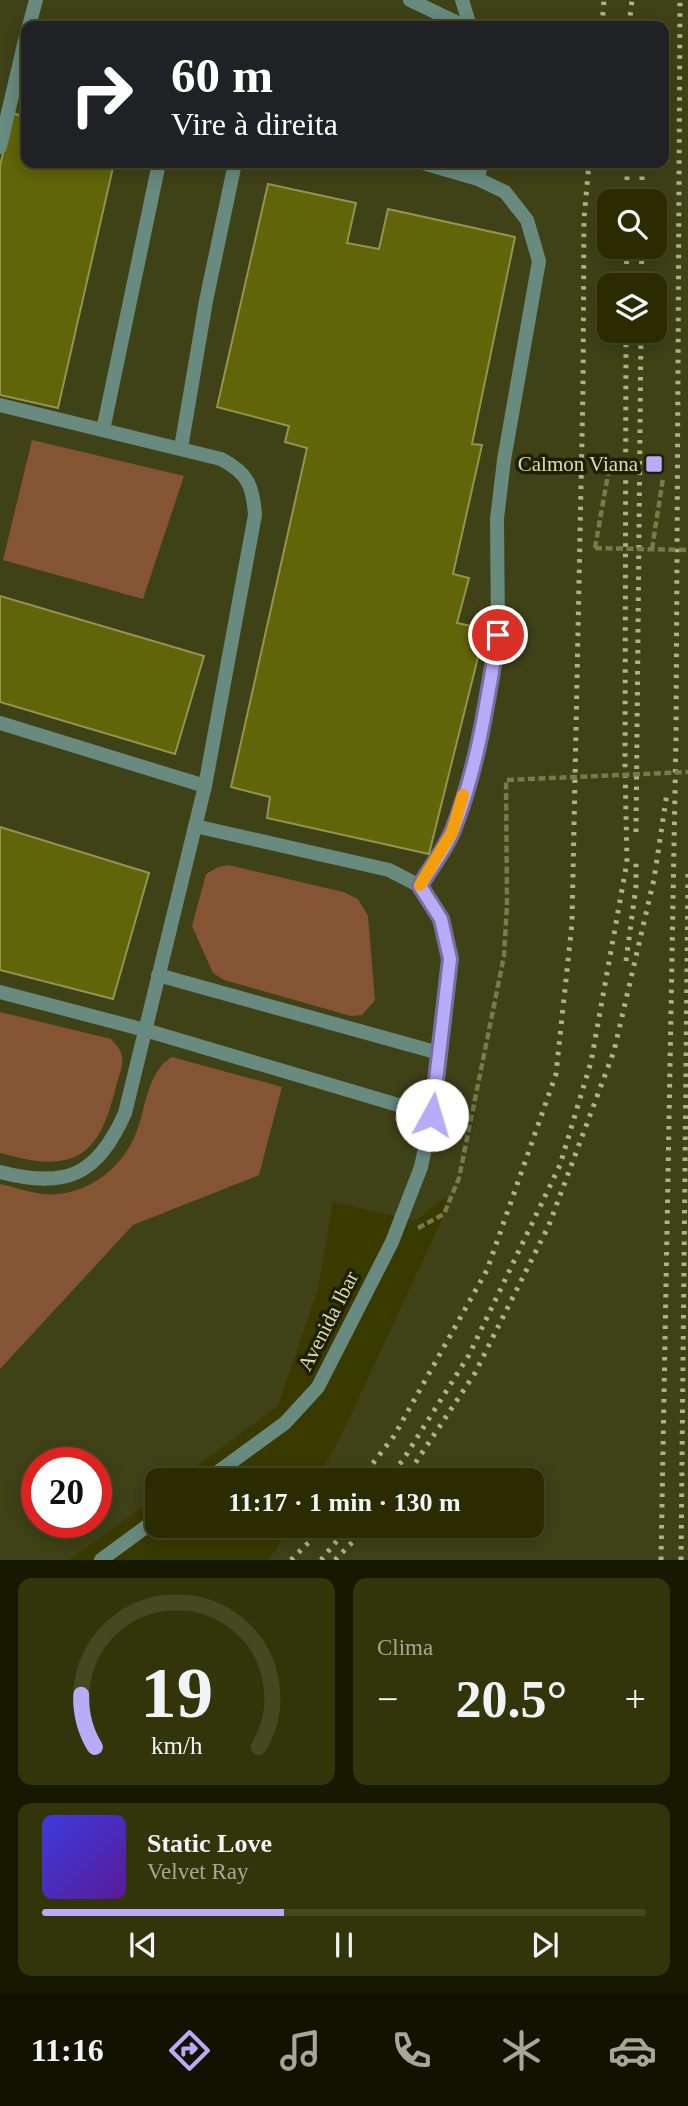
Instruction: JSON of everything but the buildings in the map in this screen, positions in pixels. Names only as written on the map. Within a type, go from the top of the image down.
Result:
[{"type":"lane","points":[[30,21],[36,0]]},
{"type":"lane","points":[[410,0],[454,21]]},
{"type":"lane","points":[[462,0],[468,21]]},
{"type":"lane","points":[[0,147],[21,66]]},
{"type":"lane","points":[[103,430],[158,168]]},
{"type":"lane","points":[[181,448],[206,301],[234,168]]},
{"type":"lane","points":[[195,826],[389,870],[420,886],[452,832],[482,735],[498,635],[498,507],[539,261],[527,219],[505,192],[478,179],[440,168]]},
{"type":"lane","points":[[478,179],[480,168]]},
{"type":"lane","points":[[0,405],[222,459],[237,467],[251,486],[254,515],[205,786],[125,1113],[112,1142],[97,1159],[77,1174],[47,1181],[0,1172]]},
{"type":"lane","points":[[0,723],[205,786]]},
{"type":"lane","name":"Avenida Ibar","points":[[223,1468],[285,1423],[318,1387],[392,1242],[421,1167],[432,1115],[450,959],[441,919],[420,886]]},
{"type":"lane","points":[[158,975],[439,1053]]},
{"type":"lane","points":[[0,992],[145,1030],[432,1115]]},
{"type":"lane","points":[[101,1560],[145,1528]]},
{"type":"path","points":[[609,469],[595,548],[688,550]]},
{"type":"path","points":[[652,549],[663,478]]},
{"type":"path","points":[[392,1242],[444,1214],[460,1178],[504,956],[507,905],[506,780],[688,772]]},
{"type":"shaded area","points":[[0,0],[688,0],[688,1560],[269,1560],[283,1538],[544,1538],[544,1468],[323,1468],[341,1436],[444,1215],[447,1196],[415,1221],[333,1202],[318,1289],[278,1406],[194,1468],[145,1468],[145,1505],[112,1529],[112,1447],[21,1447],[21,1538],[99,1538],[69,1560],[0,1560]]},
{"type":"shaded area","points":[[32,440],[184,476],[143,599],[3,560]]},
{"type":"shaded area","points":[[229,865],[343,892],[358,899],[368,916],[375,1000],[362,1015],[351,1016],[224,980],[213,973],[192,926],[206,874],[218,867]]},
{"type":"shaded area","points":[[0,1012],[111,1039],[119,1049],[122,1067],[106,1119],[95,1140],[77,1156],[49,1162],[0,1153]]},
{"type":"shaded area","points":[[172,1057],[282,1087],[259,1175],[133,1225],[0,1369],[0,1184],[42,1194],[56,1194],[71,1192],[97,1181],[127,1151],[134,1138],[154,1076]]},
{"type":"railway","points":[[602,21],[604,0]]},
{"type":"railway","points":[[630,21],[632,0]]},
{"type":"railway","points":[[661,1560],[676,737],[680,0]]},
{"type":"railway","points":[[369,1468],[394,1436],[487,1270],[556,1074],[572,923],[584,219],[589,168]]},
{"type":"railway","points":[[627,168],[627,189]]},
{"type":"railway","points":[[642,168],[642,189]]},
{"type":"railway","points":[[626,273],[627,259]]},
{"type":"railway","points":[[641,273],[642,259]]},
{"type":"railway","points":[[396,1468],[469,1355],[560,1165],[591,1062],[627,862],[626,343]]},
{"type":"railway","points":[[636,832],[641,343]]},
{"type":"railway","points":[[412,1468],[475,1373],[549,1225],[614,1051],[654,879],[667,793]]},
{"type":"railway","points":[[626,961],[636,886],[636,857]]},
{"type":"railway","points":[[681,1560],[688,874]]},
{"type":"railway","points":[[291,1560],[313,1538]]},
{"type":"railway","points":[[321,1560],[339,1538]]},
{"type":"railway","points":[[335,1560],[356,1538]]},
{"type":"slow traffic","points":[[420,885],[452,832],[463,795]]},
{"type":"place","name":"Calmon Viana","points":[[654,464]]},
{"type":"route","points":[[432,1115],[450,959],[441,919],[420,886],[452,832],[460,807],[482,735],[498,635]]}]
